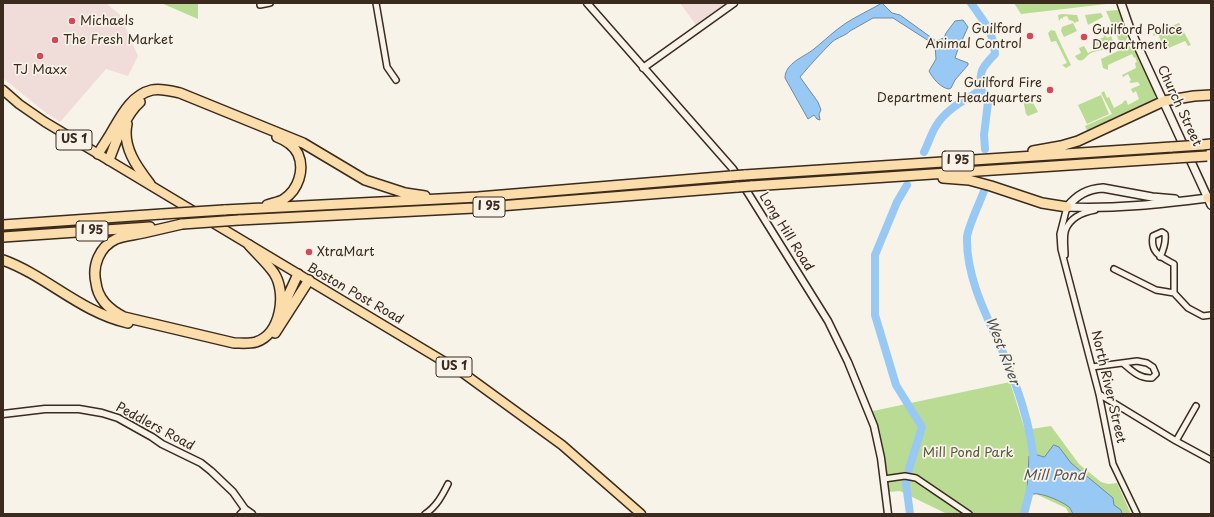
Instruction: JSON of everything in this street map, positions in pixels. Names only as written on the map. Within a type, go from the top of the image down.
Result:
[{"type":"highway","points":[[98,154],[132,101],[141,94],[153,90],[165,90],[180,93],[285,135],[320,152],[365,180],[384,187],[405,193],[426,196],[478,197]]},
{"type":"highway","points":[[109,160],[116,141],[129,115],[138,103],[149,96],[162,94],[175,97],[280,138],[291,145],[298,154],[301,165],[300,177],[294,190],[284,199],[268,204],[224,210]]},
{"type":"highway","points":[[963,161],[1037,150],[1072,142],[1164,101],[1211,95]]},
{"type":"highway","points":[[129,115],[126,127],[128,149],[134,162],[150,184]]},
{"type":"highway","name":"I 95","points":[[3,225],[224,210],[478,197],[744,175],[1206,144]]},
{"type":"highway","name":"I 95","points":[[3,237],[239,220],[474,208],[751,186],[1209,156]]},
{"type":"highway","points":[[886,177],[969,180],[1042,203],[1067,207]]},
{"type":"highway","points":[[182,224],[116,239],[104,247],[97,260],[94,275],[97,290],[104,303],[114,312],[124,317],[234,343],[256,342],[266,335],[274,326],[298,274]]},
{"type":"highway","points":[[249,245],[274,274],[280,289],[281,304],[274,326]]},
{"type":"highway","points":[[3,260],[30,272],[78,303],[116,320],[233,348],[246,349],[267,341],[276,332],[309,280]]},
{"type":"main road","name":"Church Street","points":[[1121,3],[1135,40],[1210,200]]},
{"type":"main road","name":"Boston Post Road","points":[[3,90],[19,104],[45,122],[465,374],[562,445],[641,514]]},
{"type":"main road","name":"North River Street","points":[[1067,207],[1081,194],[1096,188],[1152,197],[1210,200]]},
{"type":"main road","name":"North River Street","points":[[1067,207],[1100,208],[1154,205],[1191,200]]},
{"type":"street","points":[[260,5],[270,3]]},
{"type":"street","points":[[376,3],[387,68],[396,80]]},
{"type":"street","name":"Long Hill Road","points":[[587,3],[733,169],[828,321],[848,362],[871,416],[878,443],[888,514]]},
{"type":"street","points":[[644,68],[734,3]]},
{"type":"street","name":"North River Street","points":[[1067,207],[1060,238],[1065,262],[1099,394],[1113,464],[1137,514]]},
{"type":"street","name":"North River Street","points":[[1065,262],[1066,233],[1068,226],[1083,213],[1100,208]]},
{"type":"street","points":[[1160,257],[1174,264],[1174,293]]},
{"type":"street","points":[[1114,269],[1156,290],[1174,293],[1188,308],[1203,316],[1211,315]]},
{"type":"street","points":[[1092,367],[1124,364],[1131,361],[1147,363],[1153,367],[1156,374],[1152,378],[1146,379],[1124,364]]},
{"type":"street","points":[[1099,394],[1176,441],[1211,460]]},
{"type":"street","points":[[1176,441],[1196,406]]},
{"type":"street","name":"Peddlers Road","points":[[3,414],[45,409],[77,409],[102,413],[118,418],[162,444],[201,463],[212,471],[233,492],[245,509],[252,514]]},
{"type":"street","points":[[884,478],[907,476],[922,481],[969,514]]},
{"type":"street","points":[[425,514],[433,509],[448,484]]},
{"type":"street","points":[[240,514],[245,509]]},
{"type":"shaded area","points":[[3,3],[106,3],[120,15],[138,56],[128,76],[106,69],[60,122],[45,112],[3,78]]},
{"type":"shaded area","points":[[680,3],[726,3],[696,25]]},
{"type":"green space","points":[[161,3],[198,3],[198,19]]},
{"type":"green space","points":[[1014,3],[1115,3],[1021,14]]},
{"type":"green space","points":[[1118,10],[1128,35],[1126,41],[1120,43],[1106,11]]},
{"type":"green space","points":[[1101,13],[1103,17],[1088,25],[1085,15]]},
{"type":"green space","points":[[1058,15],[1077,15],[1079,21],[1074,23],[1073,21],[1069,20],[1067,16],[1063,17],[1063,19],[1061,18],[1059,21]]},
{"type":"green space","points":[[1073,23],[1077,31],[1064,37],[1061,31],[1062,27]]},
{"type":"green space","points":[[1179,23],[1191,45],[1188,46],[1185,41],[1164,50],[1158,34],[1153,36],[1153,34]]},
{"type":"green space","points":[[1051,30],[1055,31],[1071,65],[1066,68],[1062,65],[1067,63],[1056,41],[1051,42],[1048,33]]},
{"type":"green space","points":[[1104,32],[1107,38],[1111,36],[1115,46],[1106,50],[1093,52],[1084,59],[1078,60],[1075,56],[1081,53],[1079,48],[1084,46],[1088,53],[1098,48],[1095,41],[1104,37],[1102,33]]},
{"type":"green space","points":[[1129,46],[1135,48],[1156,92],[1155,100],[1088,133],[1085,126],[1112,114],[1101,93],[1104,91],[1107,98],[1109,97],[1114,108],[1126,100],[1128,105],[1139,99],[1136,91],[1133,93],[1131,89],[1140,85],[1138,82],[1131,83],[1129,82],[1131,80],[1128,74],[1123,77],[1122,75],[1136,68],[1135,63],[1137,62],[1135,57],[1134,58],[1132,54],[1108,65],[1108,70],[1103,68],[1101,59]]},
{"type":"green space","points":[[1029,95],[1038,112],[1028,116],[1026,114],[1023,100]]},
{"type":"green space","points":[[1101,95],[1109,114],[1087,124],[1078,105]]},
{"type":"green space","name":"Mill Pond Park","points":[[1010,382],[1025,430],[1051,426],[1079,464],[1101,482],[1108,484],[1117,483],[1131,514],[1069,514],[1066,508],[1036,494],[1030,496],[1025,514],[947,514],[900,491],[888,492],[882,449],[873,411]]},
{"type":"water","points":[[882,3],[892,13],[900,15],[936,41],[944,38],[955,21],[963,20],[968,27],[955,58],[968,63],[968,65],[955,80],[951,88],[949,89],[943,87],[935,80],[929,71],[936,59],[935,45],[893,18],[873,18],[832,42],[800,77],[818,102],[821,110],[819,114],[820,120],[814,115],[808,119],[785,78],[788,68],[846,23]]},
{"type":"water","name":"Mill Pond","points":[[1054,445],[1059,447],[1071,463],[1113,498],[1114,505],[1121,510],[1122,514],[1073,514],[1070,508],[1058,500],[1041,494],[1027,492],[1029,456],[1034,454],[1044,457]]},
{"type":"waterway","name":"West River","points":[[971,3],[990,32],[995,54],[982,70],[981,90]]},
{"type":"waterway","points":[[981,90],[987,97],[988,102],[984,135],[985,149]]},
{"type":"waterway","points":[[924,152],[934,129],[940,120],[956,105],[981,90]]},
{"type":"waterway","points":[[907,185],[897,202],[875,255],[875,315],[896,385],[922,427],[906,484],[910,514]]},
{"type":"waterway","name":"West River","points":[[984,191],[967,237],[970,267],[978,295],[1018,391],[1027,420],[1034,464]]},
{"type":"waterway","name":"West River","points":[[1024,514],[1032,483]]},
{"type":"place","name":"Michaels","points":[[72,21]]},
{"type":"place","name":"Guilford Animal Control","points":[[1030,36]]},
{"type":"place","name":"Guilford Police Department","points":[[1084,37]]},
{"type":"place","name":"The Fresh Market","points":[[55,40]]},
{"type":"place","name":"TJ Maxx","points":[[40,56]]},
{"type":"place","name":"Guilford Fire Department Headquarters","points":[[1050,90]]},
{"type":"place","name":"XtraMart","points":[[309,252]]}]
